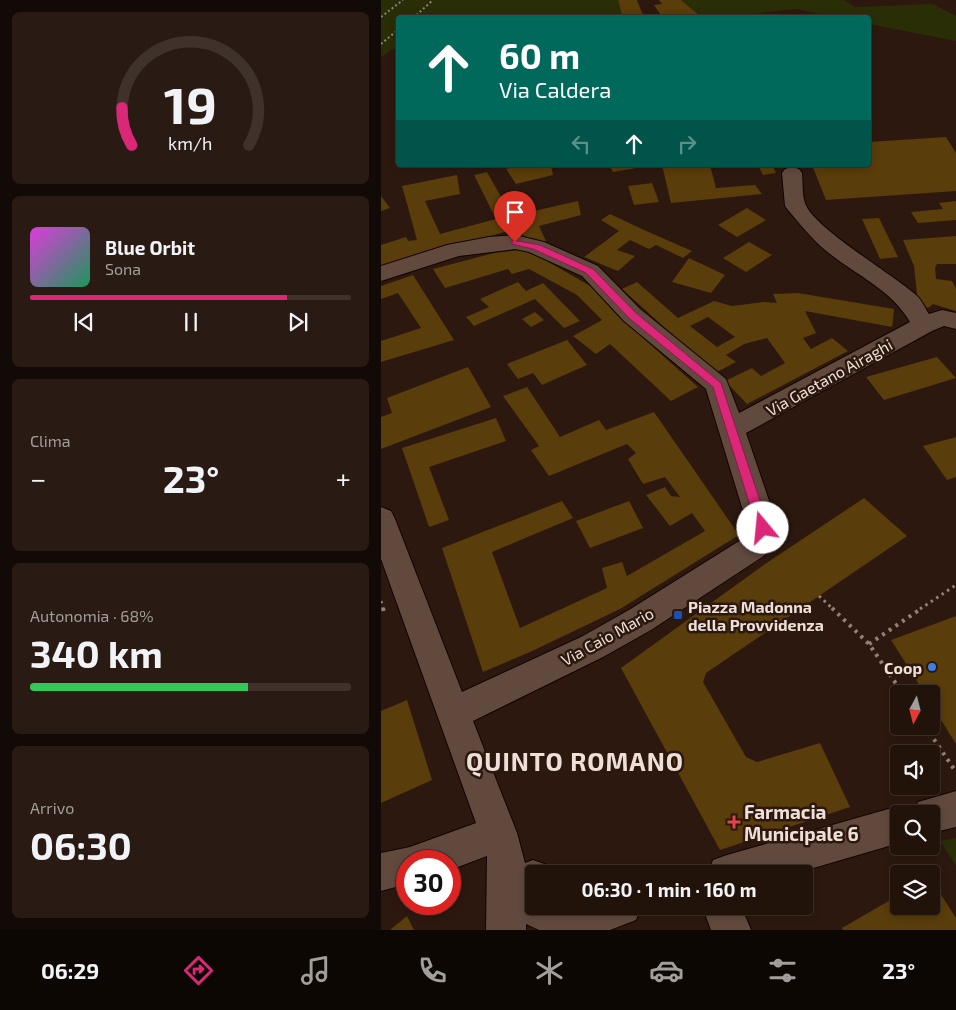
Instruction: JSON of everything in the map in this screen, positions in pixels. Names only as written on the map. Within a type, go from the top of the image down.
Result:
[{"type":"street","points":[[791,173],[795,206],[814,228],[833,246],[877,275],[910,302],[925,325]]},
{"type":"street","points":[[381,274],[455,250],[502,243],[526,244],[590,271],[633,315],[706,374],[721,392],[732,429]]},
{"type":"street","name":"Via Gaetano Airaghi","points":[[732,429],[925,325],[942,318],[956,321]]},
{"type":"street","name":"Via Caio Mario","points":[[452,714],[591,647],[640,620],[755,546],[763,528],[732,429]]},
{"type":"street","points":[[382,527],[498,833],[506,857],[515,902]]},
{"type":"street","points":[[940,813],[956,809]]},
{"type":"street","points":[[758,865],[890,827]]},
{"type":"street","points":[[452,850],[498,833]]},
{"type":"street","points":[[381,872],[396,868]]},
{"type":"street","points":[[550,915],[592,917],[598,915]]},
{"type":"street","points":[[725,915],[731,930]]},
{"type":"path","points":[[381,17],[403,0]]},
{"type":"path","points":[[416,15],[433,0]]},
{"type":"path","points":[[381,44],[396,32]]},
{"type":"path","points":[[869,644],[956,586]]},
{"type":"path","points":[[819,596],[869,644],[897,685]]},
{"type":"path","points":[[381,601],[385,612]]},
{"type":"path","points":[[931,735],[956,772]]},
{"type":"green space","points":[[381,0],[618,0],[622,15],[396,15],[396,47],[381,57]]},
{"type":"green space","points":[[681,0],[844,0],[855,7],[933,4],[956,16],[956,41],[871,24],[871,15],[824,15],[796,9],[752,15],[700,15]]},
{"type":"green space","points":[[956,838],[956,866],[940,841]]},
{"type":"building","points":[[618,0],[637,0],[643,15],[622,15]]},
{"type":"building","points":[[659,0],[681,0],[699,15],[661,15],[654,5],[662,4]]},
{"type":"building","points":[[946,137],[956,153],[956,191],[826,200],[813,167],[871,167],[871,142]]},
{"type":"building","points":[[515,167],[551,167],[553,175],[516,184],[506,169]]},
{"type":"building","points":[[610,167],[643,167],[613,172]]},
{"type":"building","points":[[662,167],[711,167],[716,188],[755,185],[762,194],[671,203]]},
{"type":"building","points":[[759,167],[773,167],[776,173],[763,175]]},
{"type":"building","points":[[487,172],[512,216],[578,201],[581,215],[539,226],[546,241],[527,241],[519,228],[381,266],[381,245],[406,237],[408,241],[417,240],[402,186],[457,175],[460,194],[425,201],[440,234],[496,219],[474,175]]},
{"type":"building","points":[[652,183],[659,202],[634,205],[628,186]]},
{"type":"building","points":[[381,196],[390,208],[381,211]]},
{"type":"building","points":[[956,201],[956,220],[918,223],[911,212],[943,209],[939,203]]},
{"type":"building","points":[[747,208],[766,220],[737,237],[718,225]]},
{"type":"building","points":[[610,214],[692,251],[683,258],[656,245],[649,249],[630,240],[617,250],[635,256],[618,271],[584,257],[619,231],[601,220]]},
{"type":"building","points":[[879,218],[898,257],[880,259],[862,219]]},
{"type":"building","points":[[956,236],[956,264],[937,264],[935,268],[936,279],[952,281],[956,289],[956,311],[933,304],[928,308],[918,303],[914,266],[903,240]]},
{"type":"building","points":[[749,242],[772,255],[746,272],[723,258]]},
{"type":"building","points":[[526,249],[592,287],[633,329],[698,387],[671,401],[610,344],[596,354],[573,336],[602,320],[577,295],[529,269],[512,274],[508,269],[445,288],[433,269],[494,253]]},
{"type":"building","points":[[689,258],[725,275],[711,293],[672,282]]},
{"type":"building","points":[[413,275],[454,340],[381,362],[381,341],[421,328],[398,293],[381,299],[381,286]]},
{"type":"building","points":[[518,282],[526,291],[543,283],[580,321],[564,328],[535,299],[474,326],[466,317],[489,307],[480,299]]},
{"type":"building","points":[[637,282],[678,318],[714,301],[732,306],[765,302],[777,303],[773,294],[798,293],[894,309],[893,320],[892,327],[805,311],[816,333],[803,338],[811,349],[832,338],[848,351],[747,404],[725,381],[752,368],[761,376],[785,363],[767,338],[744,344],[726,355],[736,362],[715,373],[622,289]],"holes":[[[708,317],[735,337],[717,347],[690,326]]]},
{"type":"building","points":[[535,312],[544,320],[531,327],[522,319]]},
{"type":"building","points":[[567,340],[587,365],[542,385],[533,373],[518,379],[507,364]]},
{"type":"building","points":[[937,357],[956,378],[884,400],[866,377]]},
{"type":"building","points":[[468,367],[491,407],[381,449],[381,417],[392,413],[387,398]]},
{"type":"building","points":[[527,387],[560,437],[599,420],[606,430],[654,412],[739,535],[620,609],[483,672],[442,548],[562,501],[573,518],[492,552],[520,628],[607,588],[602,568],[622,562],[627,576],[705,531],[692,513],[670,526],[646,495],[665,487],[671,496],[680,497],[665,477],[643,484],[628,459],[636,453],[627,444],[549,476],[531,450],[539,446],[503,396]]},
{"type":"building","points":[[496,418],[506,441],[429,467],[449,520],[429,527],[402,448]]},
{"type":"building","points":[[956,437],[956,477],[947,480],[923,446]]},
{"type":"building","points":[[864,498],[907,536],[706,673],[703,682],[746,757],[757,762],[820,743],[850,807],[720,850],[621,668],[765,564]]},
{"type":"building","points":[[629,501],[643,528],[590,548],[576,521]]},
{"type":"building","name":"Coop","points":[[956,616],[956,744],[940,718],[940,685],[919,685],[891,640]]},
{"type":"building","points":[[407,700],[432,780],[381,803],[381,711]]},
{"type":"building","points":[[940,893],[956,918],[956,930],[843,930],[842,928],[890,900],[890,915],[940,915]]},
{"type":"building","points":[[407,916],[414,930],[390,930]]},
{"type":"place","name":"Piazza Madonna della Provvidenza","points":[[678,615]]},
{"type":"place","name":"Coop","points":[[932,667]]},
{"type":"place","name":"Farmacia Municipale 6","points":[[734,822]]},
{"type":"district","name":"QUINTO ROMANO","points":[[575,761]]},
{"type":"route","points":[[515,242],[536,247],[590,271],[603,282],[619,303],[717,385],[721,392],[763,528]]}]
